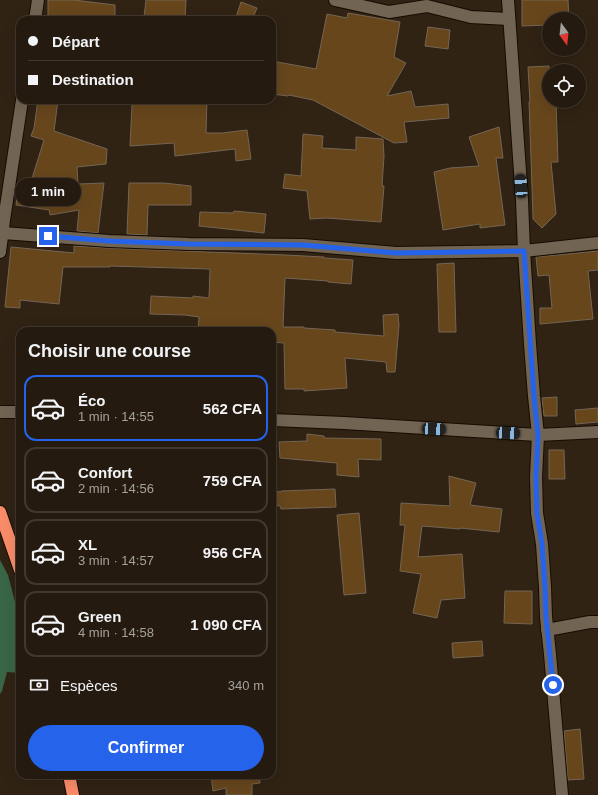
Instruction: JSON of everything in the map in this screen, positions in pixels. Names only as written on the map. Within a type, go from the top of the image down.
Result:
[{"type":"highway","points":[[0,512],[16,558]]},
{"type":"highway","points":[[70,779],[72,795]]},
{"type":"street","points":[[36,16],[38,0]]},
{"type":"street","points":[[335,0],[389,12],[427,6],[471,17],[509,19]]},
{"type":"street","points":[[508,0],[522,200],[524,251],[538,435],[536,477],[537,513],[542,544],[547,630],[562,795]]},
{"type":"street","points":[[0,252],[21,104]]},
{"type":"street","points":[[3,233],[117,242],[303,245],[396,253],[524,251],[598,243]]},
{"type":"street","points":[[0,412],[16,412]]},
{"type":"street","points":[[276,420],[538,435],[598,432]]},
{"type":"street","points":[[547,630],[590,622],[598,622]]},
{"type":"green space","points":[[0,560],[8,575],[16,606],[16,673],[7,672],[0,694]]},
{"type":"building","points":[[48,0],[74,0],[115,5],[115,16],[48,16]]},
{"type":"building","points":[[146,0],[186,0],[185,16],[144,16]]},
{"type":"building","points":[[522,0],[568,0],[569,12],[542,12],[542,25],[522,26]]},
{"type":"building","points":[[241,2],[257,8],[254,16],[236,16]]},
{"type":"building","points":[[348,13],[400,22],[394,57],[406,63],[387,96],[411,91],[415,107],[448,104],[449,118],[404,122],[407,142],[394,143],[313,100],[289,95],[276,94],[276,62],[316,69],[327,14],[347,18]]},
{"type":"building","points":[[428,27],[450,30],[448,49],[425,46]]},
{"type":"building","points":[[542,66],[542,108],[556,108],[558,162],[551,162],[556,214],[542,228],[533,219],[528,67]]},
{"type":"building","points":[[37,104],[57,104],[54,131],[107,149],[106,164],[77,167],[78,184],[104,183],[98,233],[77,231],[79,210],[50,215],[49,210],[16,205],[18,190],[28,191],[44,140],[31,136],[34,128]]},
{"type":"building","points":[[207,104],[206,133],[247,130],[251,159],[236,161],[235,149],[175,156],[174,143],[130,146],[132,105]]},
{"type":"building","points":[[499,127],[503,158],[496,158],[505,225],[480,228],[480,224],[443,230],[434,172],[450,168],[479,166],[469,137]]},
{"type":"building","points":[[303,134],[323,136],[322,148],[356,150],[356,137],[383,139],[384,156],[382,186],[384,186],[381,222],[326,218],[310,219],[307,191],[283,188],[285,174],[301,176]]},
{"type":"building","points":[[129,183],[164,183],[191,186],[191,205],[148,205],[147,235],[127,234]]},
{"type":"building","points":[[234,211],[266,214],[264,233],[199,226],[200,212],[233,213]]},
{"type":"building","points":[[74,246],[285,255],[353,260],[351,284],[285,278],[283,327],[304,327],[335,330],[335,332],[384,336],[383,315],[398,314],[399,325],[395,372],[387,372],[386,362],[345,358],[347,388],[304,391],[304,389],[285,389],[284,343],[276,342],[276,327],[198,327],[199,317],[150,314],[151,296],[193,298],[193,296],[209,298],[210,269],[110,266],[63,267],[59,304],[20,300],[20,308],[5,307],[11,247],[74,253]]},
{"type":"building","points":[[598,251],[598,270],[588,271],[593,319],[540,324],[540,308],[552,308],[549,275],[538,276],[536,257]]},
{"type":"building","points":[[454,263],[456,332],[439,332],[437,264]]},
{"type":"building","points":[[557,397],[557,416],[544,416],[542,398]]},
{"type":"building","points":[[598,408],[598,422],[576,424],[575,410]]},
{"type":"building","points":[[307,434],[324,436],[324,438],[381,439],[381,460],[358,459],[359,477],[337,475],[337,463],[280,458],[279,442],[307,441]]},
{"type":"building","points":[[549,450],[564,450],[565,479],[549,479]]},
{"type":"building","points":[[449,476],[476,483],[470,505],[502,509],[499,532],[422,526],[418,557],[462,554],[465,598],[441,600],[437,618],[413,613],[421,574],[400,571],[405,525],[400,525],[401,503],[450,506]]},
{"type":"building","points":[[335,489],[336,507],[281,509],[280,506],[276,506],[276,491]]},
{"type":"building","points":[[359,513],[366,593],[344,595],[337,515]]},
{"type":"building","points":[[505,591],[532,591],[532,624],[504,623]]},
{"type":"building","points":[[482,641],[483,656],[453,658],[452,643]]},
{"type":"building","points":[[580,729],[584,779],[568,780],[564,731]]},
{"type":"building","points":[[212,779],[260,779],[260,783],[252,784],[252,795],[226,795],[226,788],[213,791]]},
{"type":"route","points":[[48,236],[109,241],[189,244],[303,245],[396,253],[524,251],[538,435],[536,477],[537,513],[542,544],[546,617],[553,685]]}]
